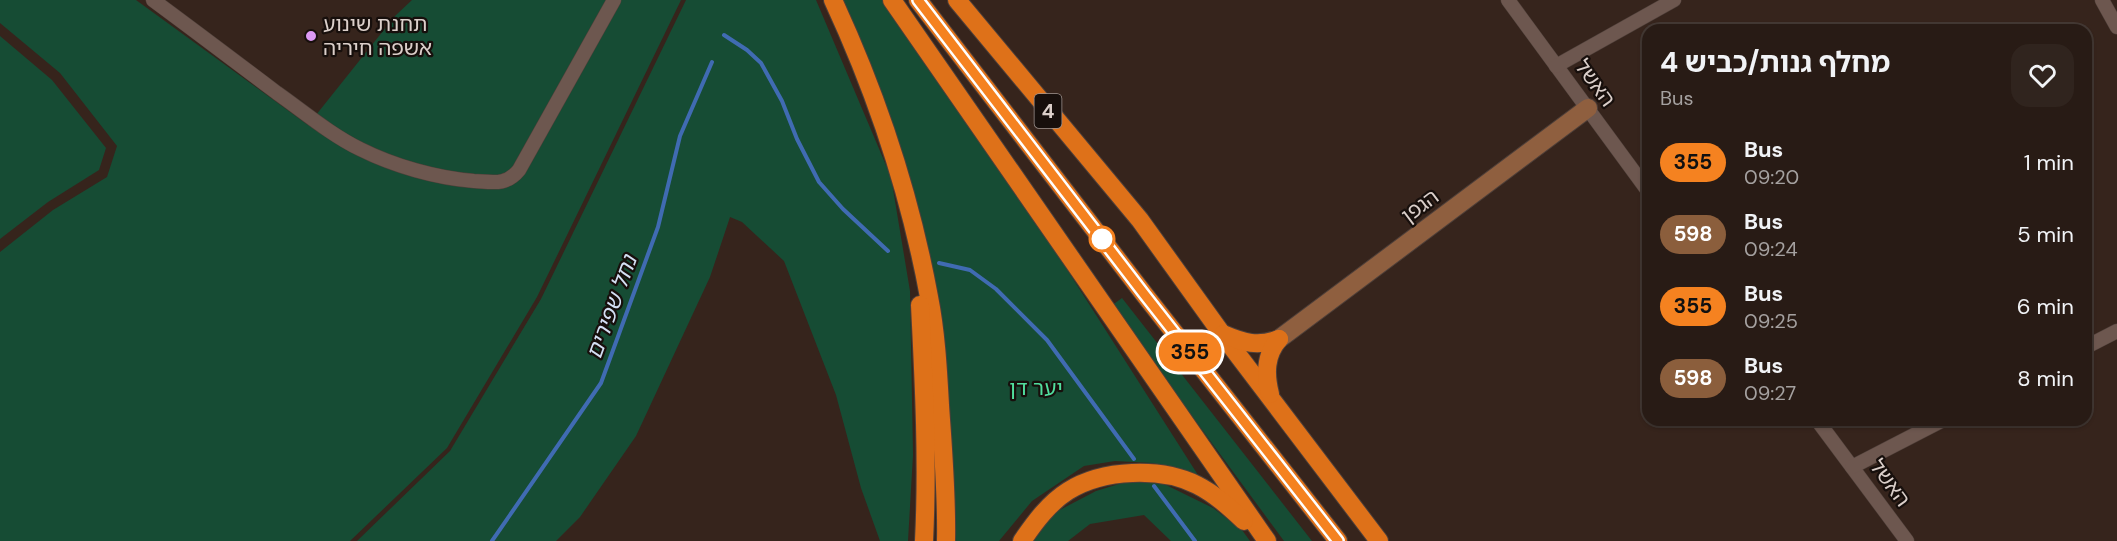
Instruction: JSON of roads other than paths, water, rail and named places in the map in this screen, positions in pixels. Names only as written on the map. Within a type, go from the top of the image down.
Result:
[{"type":"highway","points":[[833,0],[875,100],[916,232],[930,298],[936,341],[946,498],[946,541]]},
{"type":"highway","points":[[892,0],[1265,541]]},
{"type":"highway","name":"4","points":[[918,0],[1338,541]]},
{"type":"highway","name":"4","points":[[957,0],[1140,220],[1222,334],[1381,541]]},
{"type":"highway","points":[[916,232],[925,403],[924,541]]},
{"type":"highway","points":[[1222,334],[1253,345],[1266,344],[1279,339]]},
{"type":"highway","points":[[1271,396],[1266,380],[1267,367],[1272,348],[1279,339]]},
{"type":"highway","points":[[1022,541],[1051,505],[1070,490],[1095,480],[1120,474],[1146,473],[1182,479],[1210,492],[1265,541]]},
{"type":"street","points":[[153,0],[302,111],[359,149],[418,170],[459,180],[488,181],[506,181],[519,170],[614,0]]},
{"type":"street","name":"האשל","points":[[1508,0],[1642,183]]},
{"type":"street","points":[[1556,66],[1674,0]]},
{"type":"street","points":[[2102,0],[2117,27]]},
{"type":"street","name":"הגפן","points":[[1279,339],[1588,108]]},
{"type":"street","points":[[2092,344],[2117,331]]},
{"type":"street","name":"האשל","points":[[1821,426],[1907,541]]},
{"type":"street","points":[[1852,467],[1931,426]]},
{"type":"waterway","points":[[724,35],[747,50],[761,63],[782,101],[797,139],[819,182],[843,209],[888,251]]},
{"type":"waterway","name":"נחל שפירים","points":[[492,541],[601,383],[658,227],[680,136],[712,62]]},
{"type":"waterway","points":[[939,263],[970,270],[996,289],[1047,340],[1134,459]]},
{"type":"waterway","points":[[1154,486],[1195,541]]},
{"type":"place","name":"תחנת שינוע אשפה חיריה","points":[[311,36]]},
{"type":"park label","name":"יער דן","points":[[1036,388]]}]
